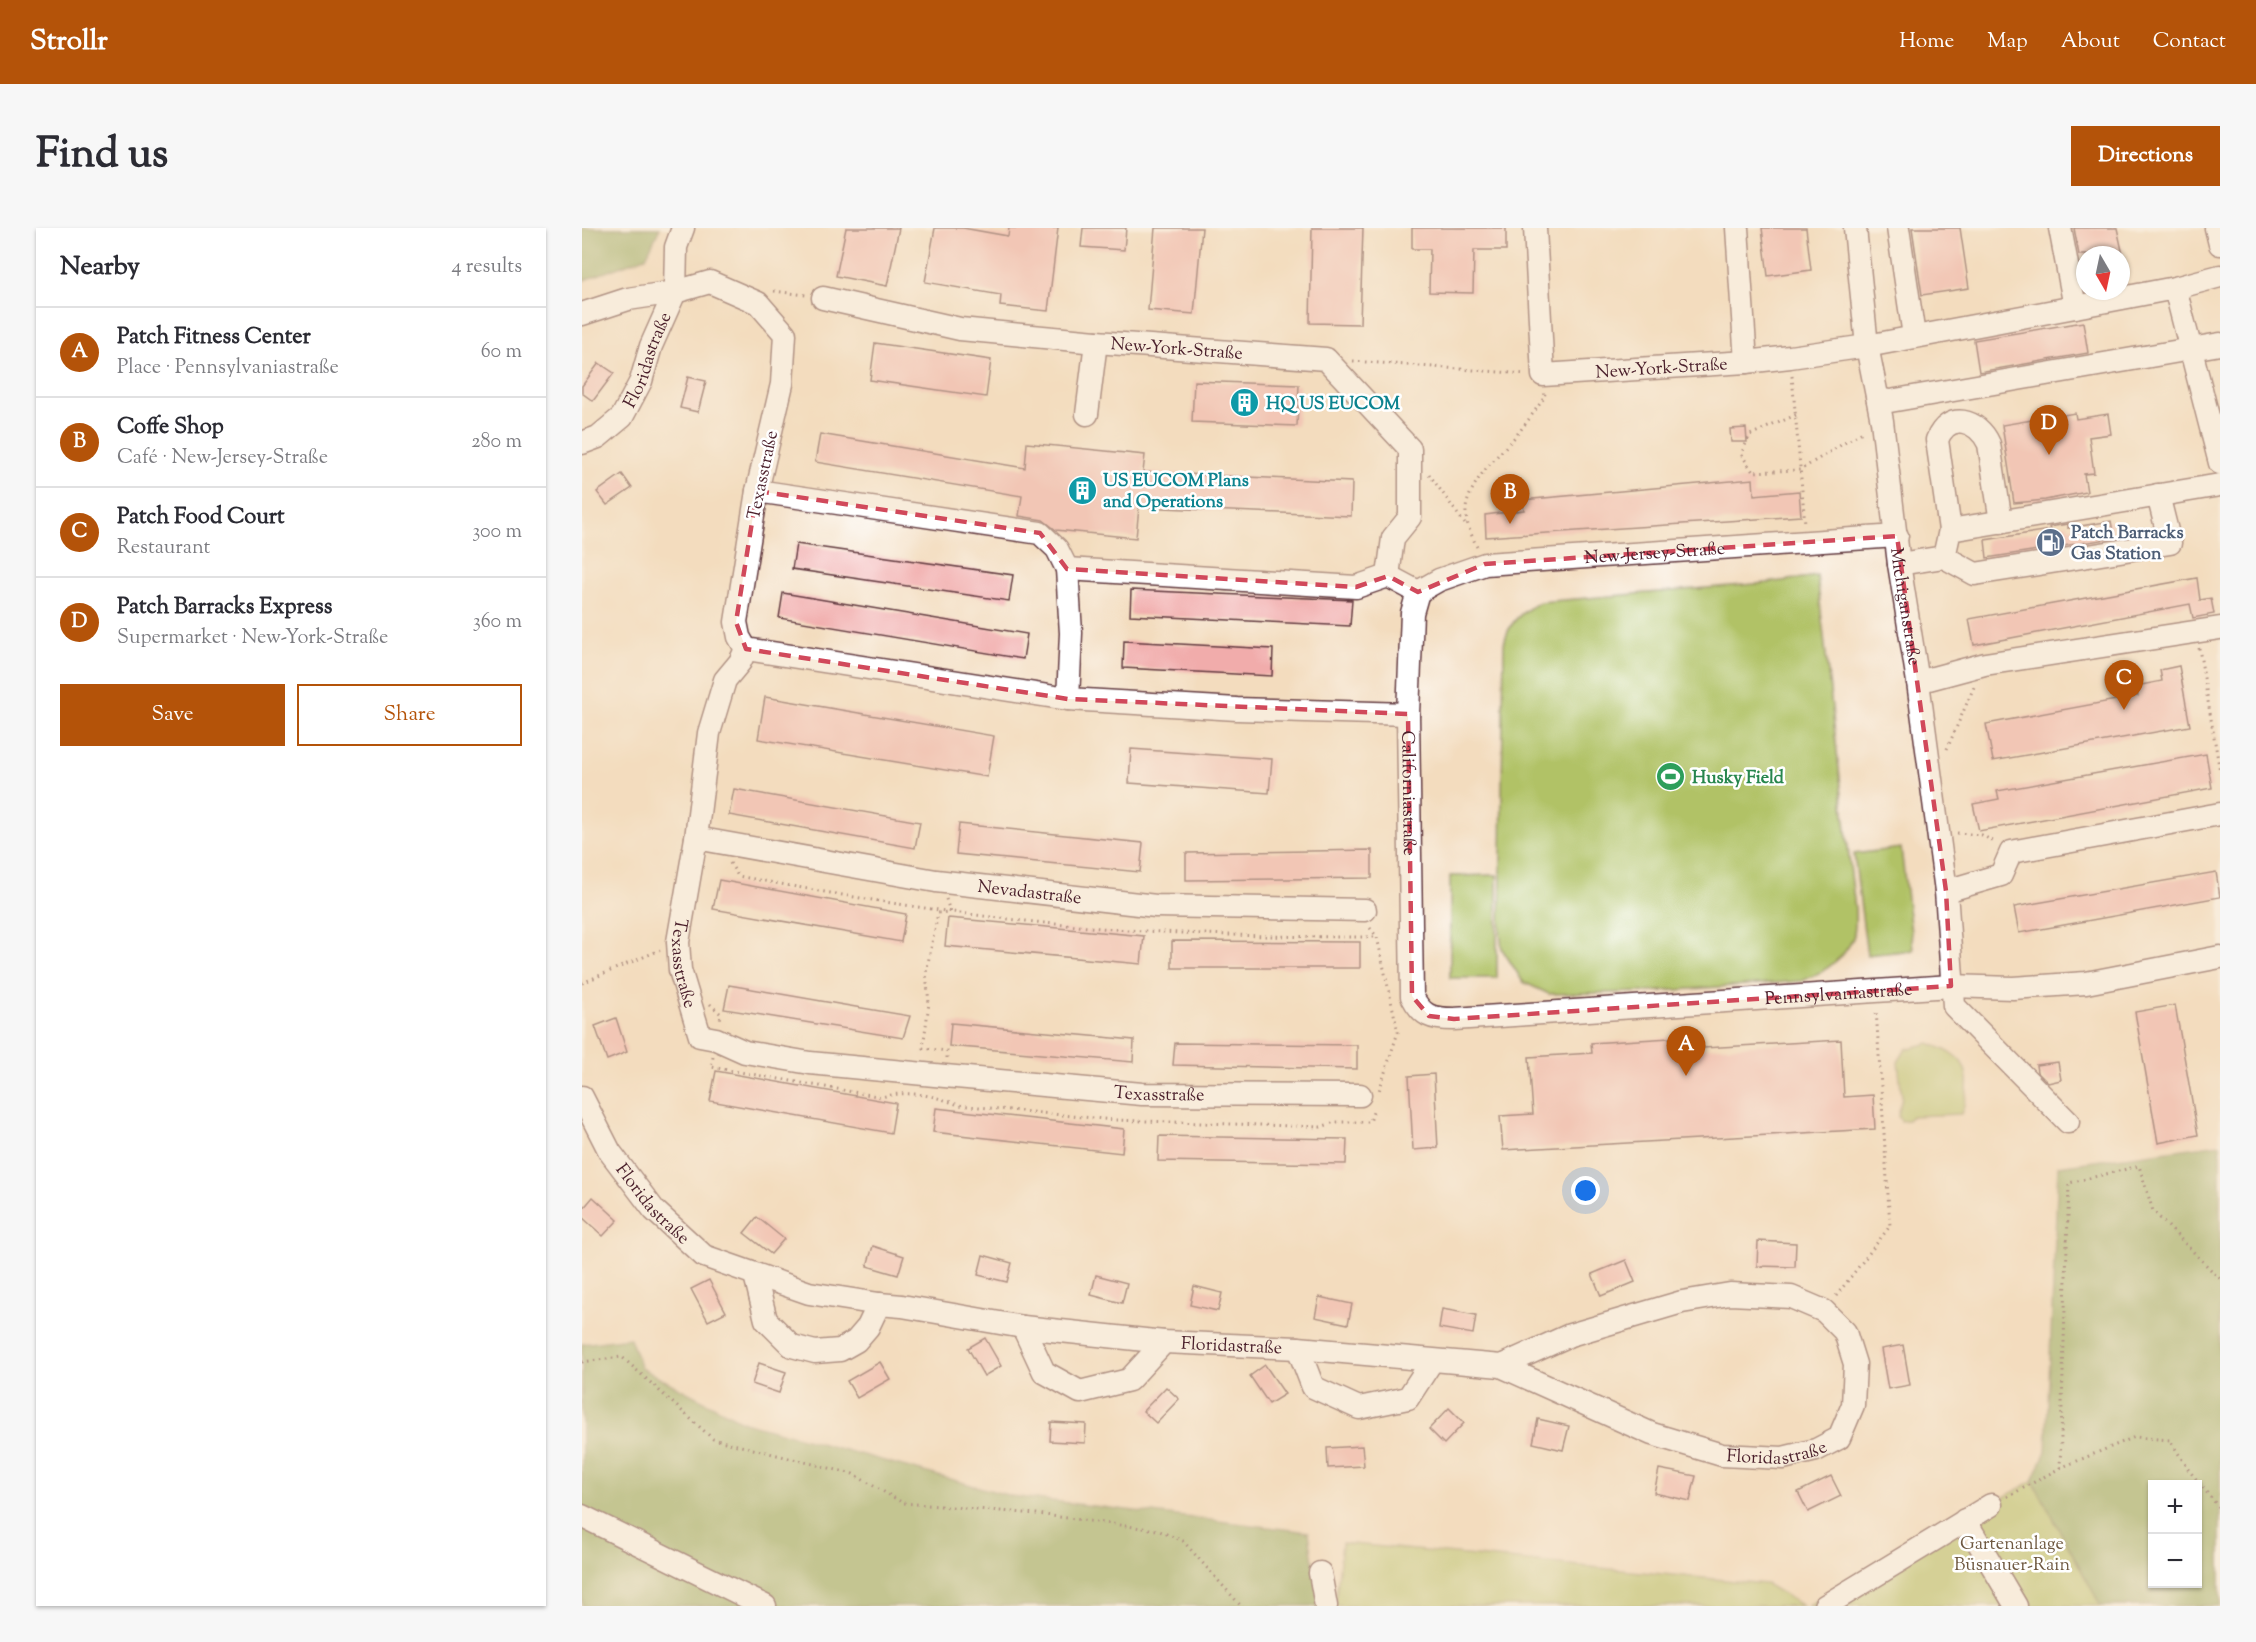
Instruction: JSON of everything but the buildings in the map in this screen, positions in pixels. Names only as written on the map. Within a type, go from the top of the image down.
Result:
[{"type":"street","points":[[582,314],[627,299],[675,292],[676,247],[683,228]]},
{"type":"street","points":[[1535,228],[1546,374]]},
{"type":"street","points":[[1737,228],[1746,362]]},
{"type":"street","name":"Michiganstraße","points":[[1854,228],[1867,346],[1880,410],[1899,564],[1918,682],[1946,891],[1954,1006],[2068,1122]]},
{"type":"street","points":[[1898,228],[1914,336]]},
{"type":"street","points":[[2060,228],[2075,307]]},
{"type":"street","points":[[2216,228],[2220,244]]},
{"type":"street","name":"New-York-Straße","points":[[1546,374],[1746,362],[1867,346],[2175,288],[2220,276]]},
{"type":"street","name":"Texasstraße","points":[[675,292],[710,282],[758,303],[785,334],[782,384],[757,490],[736,622],[739,637],[746,649],[740,662],[725,680],[709,734],[696,838],[678,942],[680,970],[700,1036],[716,1039],[745,1052],[810,1063],[1142,1094],[1360,1095]]},
{"type":"street","points":[[2175,288],[2220,463]]},
{"type":"street","name":"Floridastraße","points":[[582,443],[598,437],[622,417],[641,381],[651,346],[675,292]]},
{"type":"street","name":"New-York-Straße","points":[[823,298],[960,329],[1096,342],[1326,359]]},
{"type":"street","name":"New-York-Straße","points":[[1087,414],[1096,342]]},
{"type":"street","points":[[1880,410],[1890,401],[2220,344]]},
{"type":"street","points":[[1326,359],[1410,449],[1410,517],[1393,538],[1388,576]]},
{"type":"street","points":[[1944,557],[1950,530],[1937,440],[1947,424],[1961,422],[1974,424],[1984,432],[1989,444],[2001,522]]},
{"type":"street","points":[[1950,530],[2220,485]]},
{"type":"street","points":[[757,490],[1040,532],[1057,549],[1067,569],[1071,633],[1068,699]]},
{"type":"street","points":[[1899,564],[1944,557],[1975,574],[2170,543],[2158,495]]},
{"type":"street","name":"New-Jersey-Straße","points":[[1418,592],[1439,580],[1485,564],[1897,536]]},
{"type":"street","points":[[1067,569],[1356,587],[1388,576],[1418,592]]},
{"type":"street","name":"Californiastraße","points":[[1412,996],[1408,714],[1412,613],[1418,592]]},
{"type":"street","points":[[1918,682],[1985,664],[2220,628]]},
{"type":"street","points":[[746,649],[1068,699],[1237,709],[1408,714]]},
{"type":"street","points":[[1946,891],[2001,875],[2011,852],[2220,814]]},
{"type":"street","name":"Nevadastraße","points":[[696,838],[942,882],[1156,906],[1361,911]]},
{"type":"street","name":"Pennsylvaniastraße","points":[[1412,996],[1419,1009],[1429,1016],[1454,1019],[1951,986],[2013,988],[2086,983],[2220,957]]},
{"type":"street","name":"Floridastraße","points":[[582,1097],[610,1152],[654,1210],[704,1256],[809,1293],[1023,1327],[1164,1342],[1298,1348],[1501,1366],[1652,1434],[1722,1455],[1783,1458],[1816,1450],[1839,1438],[1853,1405],[1855,1364],[1845,1332],[1824,1311],[1791,1297],[1730,1294],[1682,1302],[1570,1335],[1501,1366]]},
{"type":"street","points":[[755,1275],[766,1320],[792,1346],[815,1352],[840,1350],[856,1341],[868,1327],[879,1304]]},
{"type":"street","name":"Floridastraße","points":[[1023,1327],[1044,1372],[1080,1392],[1129,1380],[1164,1342]]},
{"type":"street","name":"Floridastraße","points":[[1298,1348],[1313,1387],[1359,1408],[1408,1398],[1432,1360]]},
{"type":"street","points":[[1825,1606],[1991,1506]]},
{"type":"street","points":[[582,1516],[765,1606]]},
{"type":"street","points":[[1965,1520],[2016,1606]]},
{"type":"street","points":[[1320,1573],[1326,1606]]},
{"type":"path","points":[[1790,357],[1807,541]]},
{"type":"path","points":[[1326,359],[1546,374],[1544,398],[1519,432],[1492,461],[1466,504],[1468,528]]},
{"type":"path","points":[[1796,415],[1750,435],[1741,454],[1753,472],[1800,470],[1880,410]]},
{"type":"path","points":[[1410,449],[1468,528],[1485,564]]},
{"type":"path","points":[[2196,632],[2220,772]]},
{"type":"path","points":[[1946,751],[1985,664]]},
{"type":"path","points":[[1937,831],[1982,835],[2011,852]]},
{"type":"path","points":[[942,882],[950,912],[938,913],[926,973],[929,1003],[924,1048],[947,1051],[945,1076]]},
{"type":"path","points":[[1361,911],[1377,938],[1398,1032]]},
{"type":"path","points":[[582,983],[678,942]]},
{"type":"path","points":[[1824,1311],[1890,1226],[1875,991]]},
{"type":"path","points":[[2060,1468],[2069,1183],[2139,1166],[2153,1211],[2220,1279]]},
{"type":"path","points":[[582,1362],[622,1357],[713,1439],[853,1474],[903,1503],[1037,1514],[1157,1530],[1183,1541],[1240,1606]]},
{"type":"path","points":[[1991,1506],[2060,1468],[2135,1437],[2170,1440],[2188,1469],[2220,1509]]},
{"type":"highlighted area","points":[[757,491],[1040,533],[1067,569],[1356,587],[1388,576],[1418,592],[1485,564],[1897,536],[1946,891],[1951,986],[1454,1019],[1429,1016],[1412,996],[1408,714],[1068,699],[746,649],[736,622]]},
{"type":"green space","points":[[582,228],[660,228],[646,257],[582,281]]},
{"type":"green space","name":"Husky Field","points":[[1817,576],[1855,909],[1854,935],[1844,953],[1825,970],[1802,981],[1649,992],[1549,994],[1523,982],[1502,949],[1500,933],[1504,644],[1512,624],[1521,614],[1540,602],[1767,583]]},
{"type":"green space","points":[[1901,848],[1913,950],[1867,955],[1854,854]]},
{"type":"green space","points":[[1497,875],[1497,978],[1450,978],[1450,876]]},
{"type":"green space","points":[[1929,1043],[1952,1054],[1961,1061],[1965,1068],[1967,1091],[1961,1114],[1912,1116],[1908,1120],[1901,1121],[1898,1116],[1902,1097],[1898,1062],[1906,1049]]},
{"type":"green space","points":[[2220,1144],[2220,1606],[2101,1606],[2033,1481],[2046,1451],[2058,1166]]},
{"type":"green space","points":[[630,1338],[641,1368],[744,1422],[1011,1496],[1309,1532],[1319,1606],[582,1606],[582,1344]]},
{"type":"green space","name":"Gartenanlage Büsnauer-Rain","points":[[2033,1481],[2101,1606],[1807,1606]]},
{"type":"green space","points":[[1342,1543],[1766,1584],[1803,1606],[1335,1606]]},
{"type":"place","name":"HQ US EUCOM","points":[[1245,403]]},
{"type":"place","name":"Patch Barracks Express","points":[[2049,455]]},
{"type":"place","name":"US EUCOM Plans and Operations","points":[[1082,490]]},
{"type":"place","name":"Coffe Shop","points":[[1510,524]]},
{"type":"place","name":"Patch Barracks Gas Station","points":[[2050,542]]},
{"type":"place","name":"Patch Food Court","points":[[2124,710]]},
{"type":"place","name":"Husky Field","points":[[1671,777]]},
{"type":"place","name":"Patch Fitness Center","points":[[1686,1076]]}]
